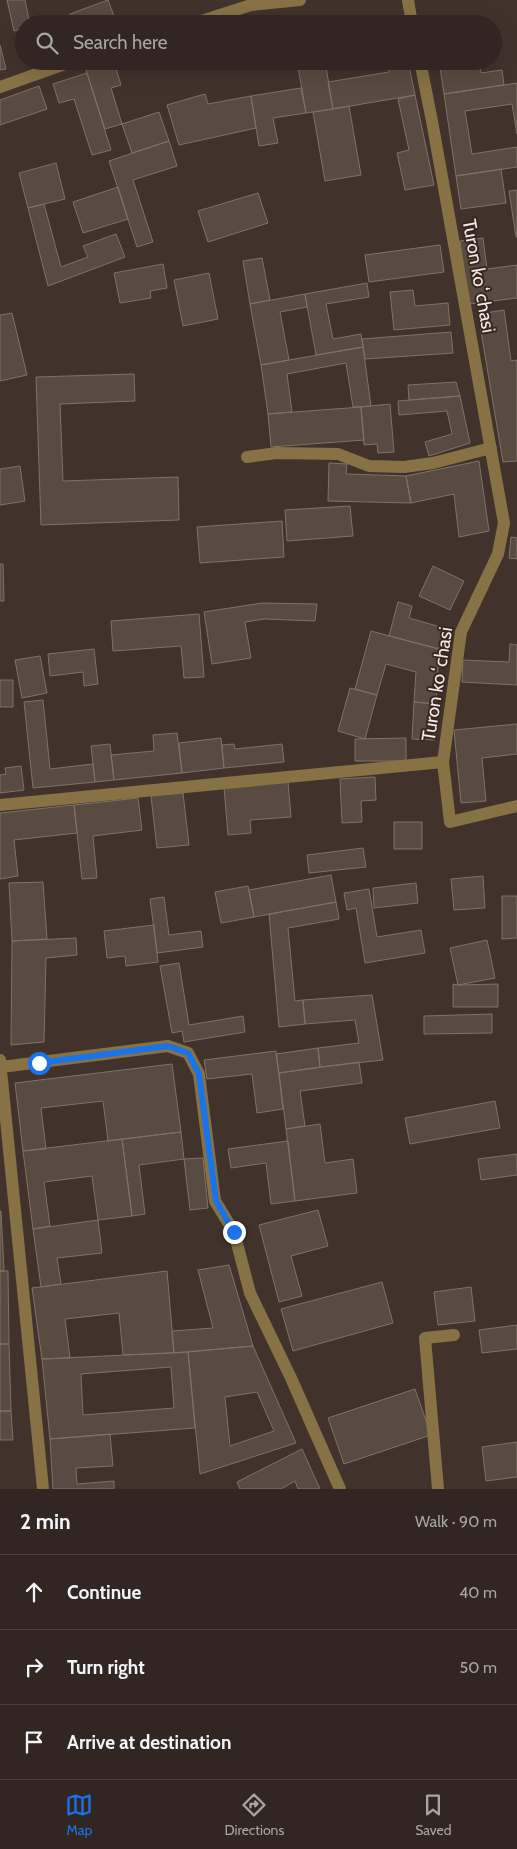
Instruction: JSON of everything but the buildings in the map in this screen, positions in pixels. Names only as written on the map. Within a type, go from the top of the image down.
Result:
[{"type":"street","points":[[220,15],[251,5],[300,0]]},
{"type":"street","points":[[408,0],[410,15]]},
{"type":"street","points":[[0,87],[48,70]]},
{"type":"street","name":"Turon koʻchasi","points":[[0,804],[443,762],[461,632],[498,554],[504,523],[422,70]]},
{"type":"street","points":[[247,457],[277,453],[338,454],[369,466],[404,467],[491,448]]},
{"type":"street","points":[[443,762],[450,822],[517,806]]},
{"type":"street","points":[[43,1489],[0,1064],[168,1046],[188,1053],[199,1074],[216,1201],[234,1232],[250,1293],[291,1378],[340,1489]]},
{"type":"street","points":[[438,1489],[425,1338],[454,1335]]},
{"type":"route","points":[[39,1063],[168,1046],[188,1053],[199,1074],[216,1201],[234,1232]]}]
